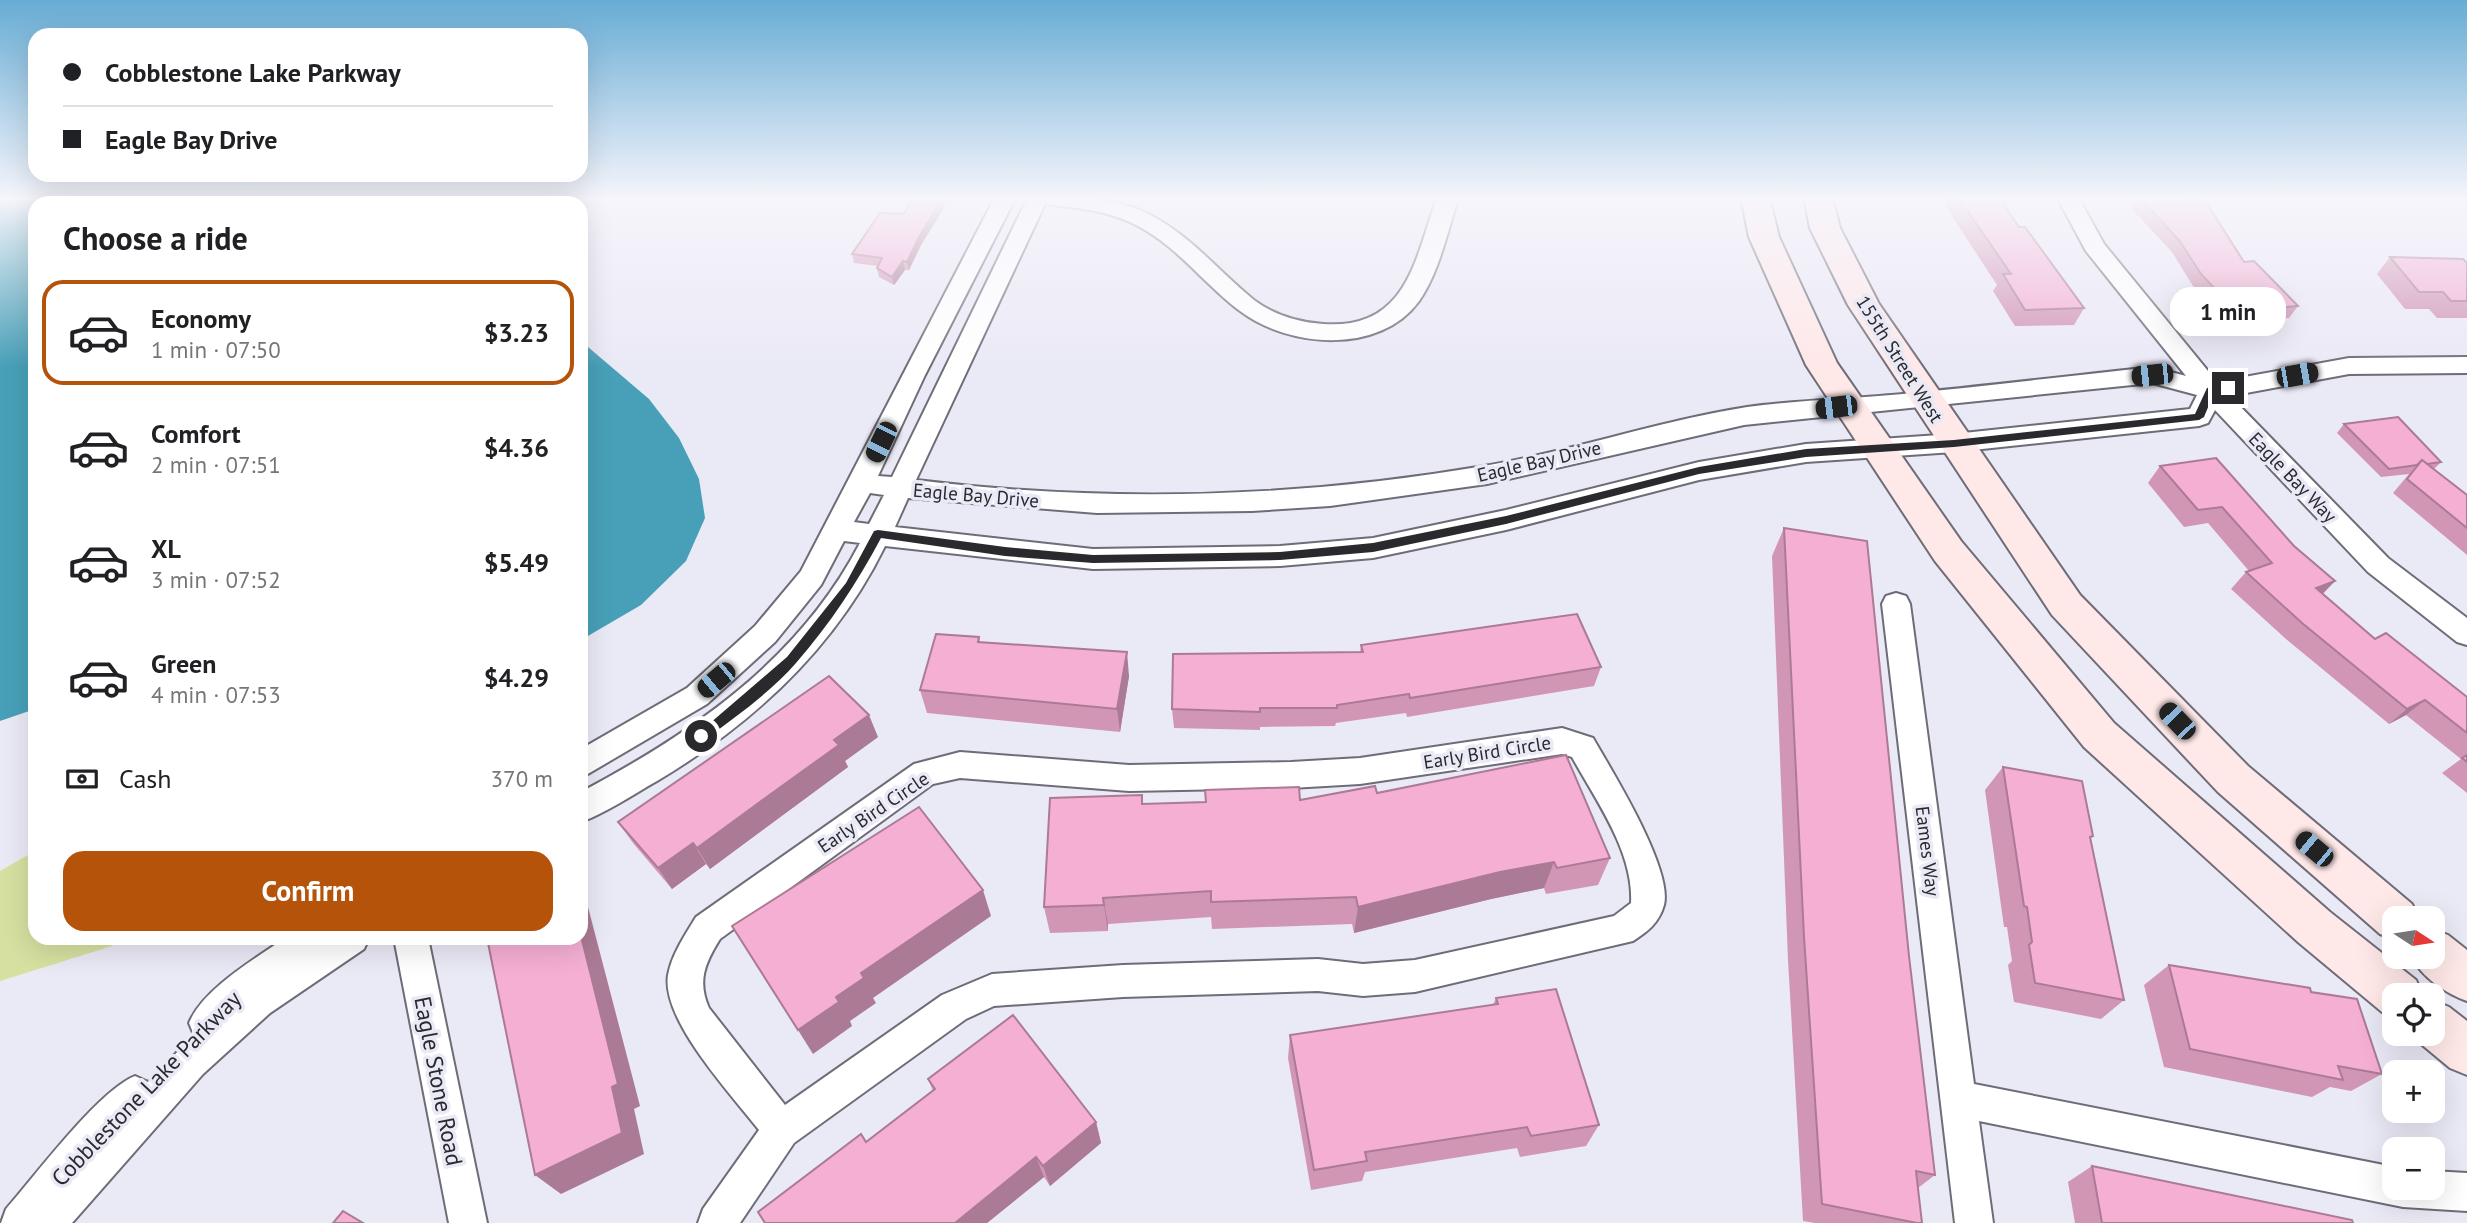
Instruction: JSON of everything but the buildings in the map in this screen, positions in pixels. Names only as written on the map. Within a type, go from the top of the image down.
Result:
[{"type":"street","points":[[588,761],[697,696],[765,634],[811,578],[862,483],[913,375],[976,254]]},
{"type":"street","points":[[588,804],[662,764],[720,723],[791,660],[821,625],[850,586],[878,534],[1013,254]]},
{"type":"street","points":[[1189,254],[1259,314],[1286,326],[1318,331],[1366,326],[1402,307],[1415,289],[1428,254]]},
{"type":"street","points":[[1772,254],[1822,365],[1851,405],[1876,447],[1948,551],[2099,735],[2314,927],[2383,983]]},
{"type":"street","name":"155th Street West","points":[[1838,254],[1864,305],[1954,443],[2066,605],[2233,779],[2382,907]]},
{"type":"street","name":"Eagle Bay Way","points":[[2101,254],[2211,391],[2378,565],[2467,634]]},
{"type":"street","name":"Eagle Bay Drive","points":[[862,483],[1089,505],[1266,504],[1370,494],[1490,474],[1679,428],[1783,411],[2152,375],[2211,391],[2349,366],[2467,365]]},
{"type":"street","points":[[838,530],[1093,559],[1280,556],[1373,548],[1506,520],[1699,471],[1806,453],[1954,443],[2199,417],[2211,391]]},
{"type":"street","name":"Eames Way","points":[[1896,604],[1975,1223]]},
{"type":"street","points":[[697,696],[720,723]]},
{"type":"street","name":"Early Bird Circle","points":[[717,1223],[781,1130],[954,1007],[992,990],[1123,981],[1318,975],[1363,980],[1415,975],[1620,930],[1639,919],[1649,902],[1645,872],[1583,747],[1562,741],[1360,771],[1291,775],[1129,778],[960,765],[925,773],[719,920],[709,928],[693,952],[685,975],[687,997],[697,1020],[781,1130]]},
{"type":"street","name":"Cobblestone Lake Parkway","points":[[20,1223],[85,1145],[173,1055],[244,987],[303,945]]},
{"type":"street","name":"Cobblestone Lake Parkway","points":[[47,1223],[109,1150],[190,1062],[258,1001],[342,945]]},
{"type":"street","name":"Eagle Stone Road","points":[[412,945],[468,1223]]},
{"type":"street","points":[[2445,961],[2467,979]]},
{"type":"street","points":[[2445,1033],[2467,1051]]},
{"type":"street","points":[[1960,1099],[2382,1184]]},
{"type":"street","points":[[2445,1191],[2467,1192]]},
{"type":"green space","points":[[28,855],[28,945],[112,946],[0,981],[0,871]]},
{"type":"water","points":[[0,254],[28,254],[28,711],[0,721]]},
{"type":"water","points":[[588,347],[649,399],[679,438],[699,479],[705,518],[686,561],[641,605],[588,636]]},
{"type":"route","points":[[701,736],[761,690],[791,660],[850,586],[878,534],[1005,551],[1093,559],[1280,556],[1373,548],[1506,520],[1699,471],[1806,453],[1954,443],[2199,417],[2211,391],[2228,388]]}]
